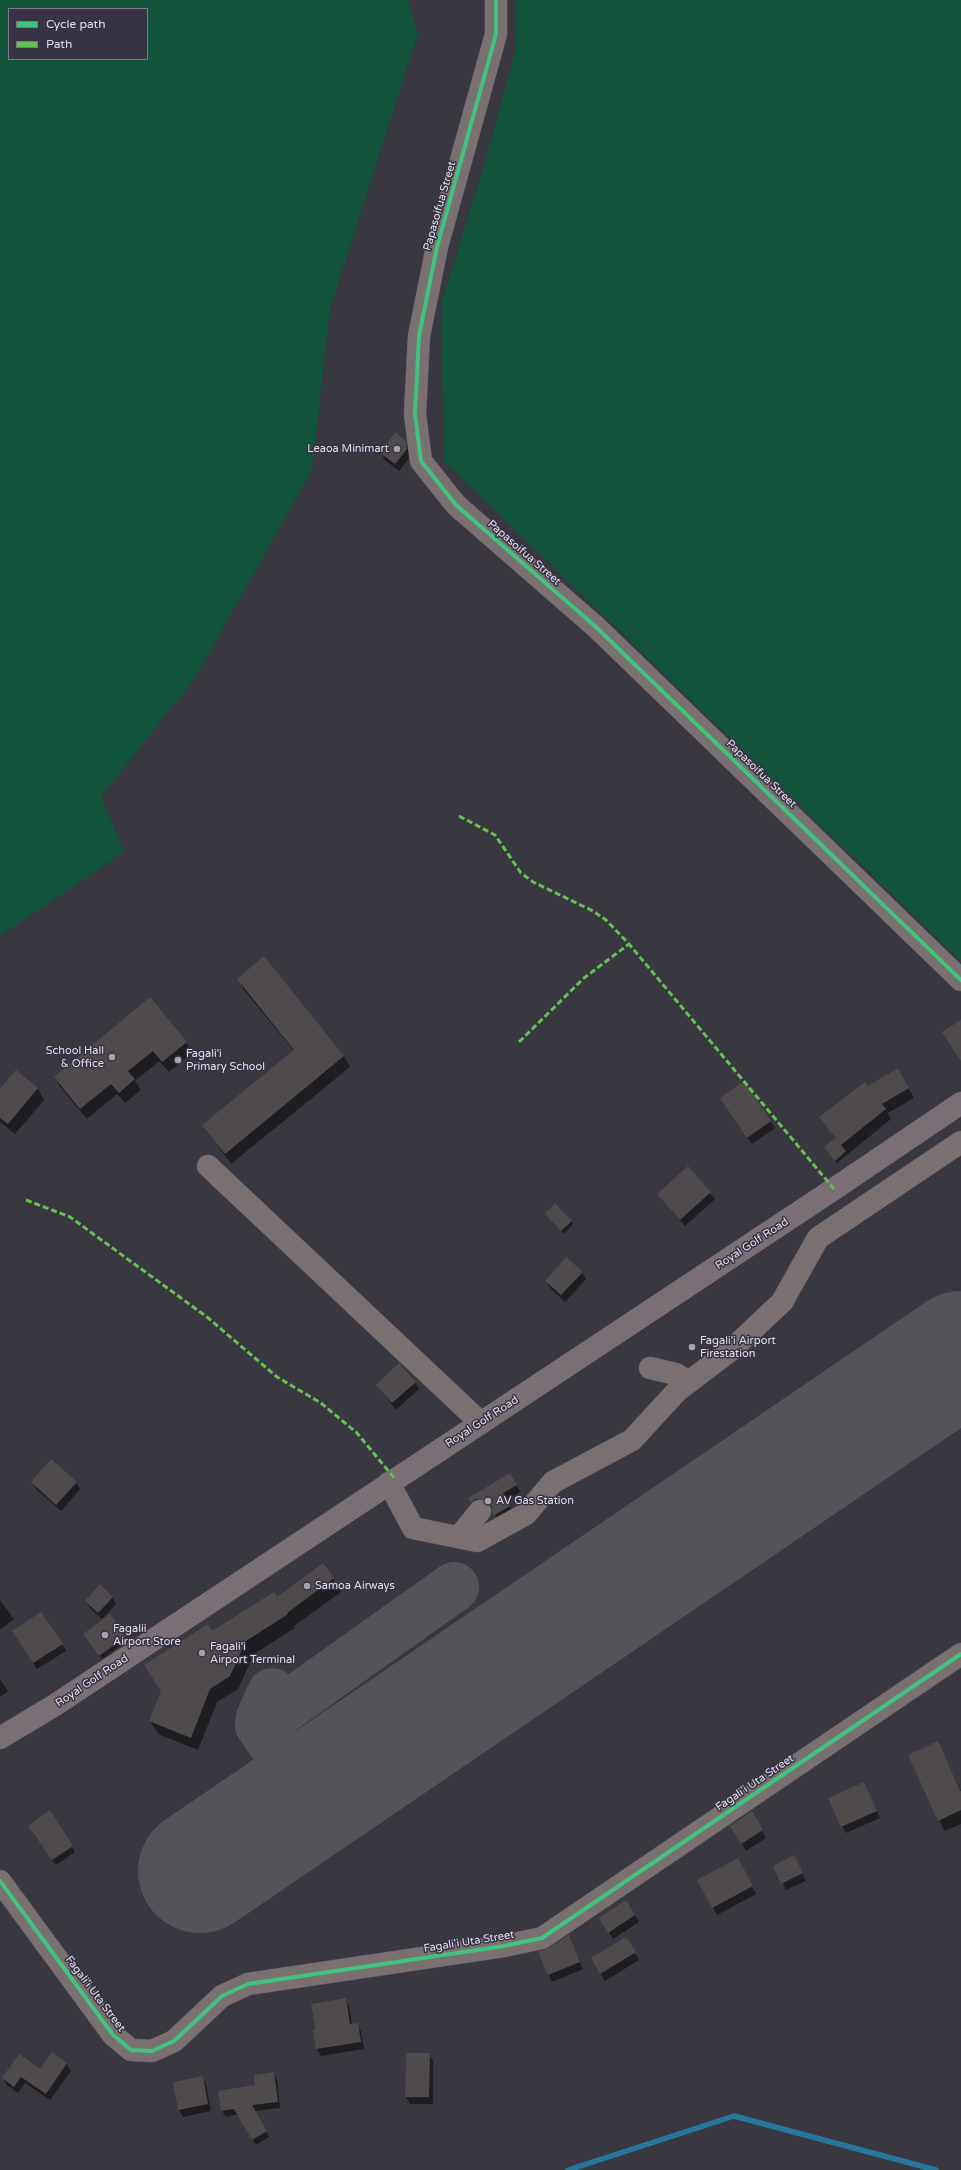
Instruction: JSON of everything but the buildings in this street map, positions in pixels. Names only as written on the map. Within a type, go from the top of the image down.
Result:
[{"type":"main road","name":"Royal Golf Road","points":[[0,1738],[55,1706],[389,1483],[828,1194],[961,1102]]},
{"type":"street","name":"Papasoifua Street","points":[[496,0],[496,34],[437,247],[419,336],[415,414],[421,461],[456,505],[596,627],[961,980]]},
{"type":"street","points":[[389,1483],[413,1528],[478,1541],[526,1514],[553,1482],[632,1440],[677,1390],[731,1350],[782,1302],[818,1238],[961,1142]]},
{"type":"street","points":[[208,1166],[481,1423]]},
{"type":"street","points":[[650,1368],[676,1374],[689,1382]]},
{"type":"street","points":[[459,1537],[480,1511]]},
{"type":"street","name":"Fagali'i Uta Street","points":[[0,1881],[113,2035],[132,2050],[152,2051],[174,2041],[222,1996],[248,1984],[504,1946],[542,1938],[959,1660]]},
{"type":"green space","points":[[0,0],[408,0],[418,33],[330,309],[312,470],[195,678],[101,796],[124,852],[0,936]]},
{"type":"green space","points":[[516,0],[961,0],[961,961],[444,461],[441,304],[483,169],[515,52]]},
{"type":"waterway","points":[[568,2170],[734,2116],[936,2170]]},
{"type":"taxiway","points":[[945,1364],[961,1387]]},
{"type":"taxiway","points":[[260,1725],[454,1587]]},
{"type":"taxiway","points":[[272,1693],[261,1718],[260,1725],[309,1796]]},
{"type":"runway","points":[[200,1871],[961,1353]]},
{"type":"marked path","points":[[459,816],[495,835],[521,873],[533,882],[593,911],[606,920],[629,944],[834,1189]]},
{"type":"marked path","points":[[519,1042],[584,978],[629,944]]},
{"type":"marked path","points":[[26,1200],[70,1217],[207,1317],[277,1377],[321,1403],[357,1433],[395,1479]]},
{"type":"cycle path","points":[[496,0],[496,34],[437,247],[419,336],[415,414],[421,461],[456,505],[596,627],[961,980]]},
{"type":"cycle path","points":[[0,1881],[113,2035],[131,2050],[152,2051],[174,2041],[222,1996],[248,1984],[504,1946],[542,1938],[961,1654]]},
{"type":"place","name":"Leaoa Minimart","points":[[397,449]]},
{"type":"place","name":"School Hall & Office","points":[[112,1057]]},
{"type":"place","name":"Fagali'i Primary School","points":[[178,1060]]},
{"type":"place","name":"Fagali'i Airport Firestation","points":[[692,1347]]},
{"type":"place","name":"AV Gas Station","points":[[488,1501]]},
{"type":"place","name":"Samoa Airways","points":[[307,1586]]},
{"type":"place","name":"Fagalii Airport Store","points":[[105,1635]]},
{"type":"place","name":"Fagali'i Airport Terminal","points":[[202,1653]]}]
